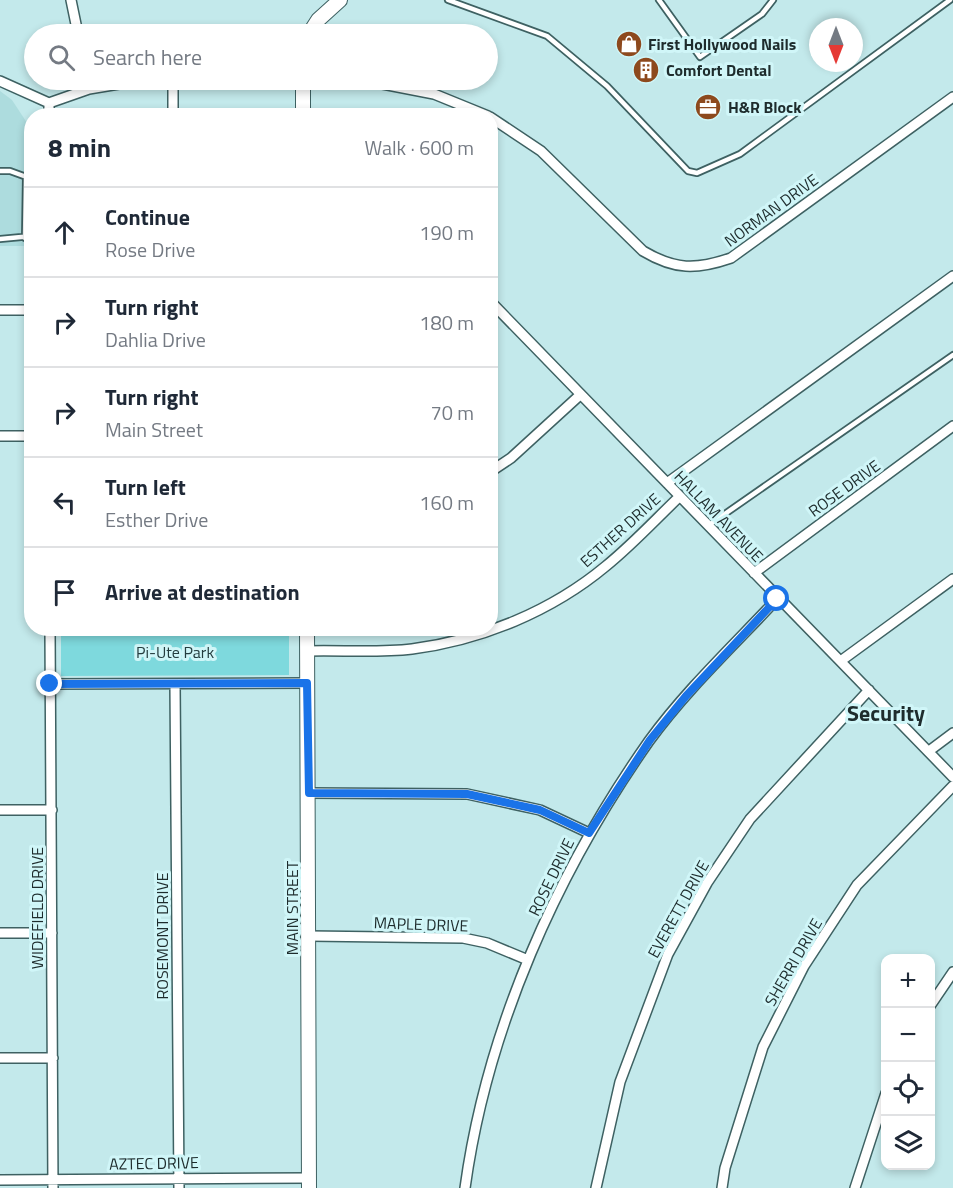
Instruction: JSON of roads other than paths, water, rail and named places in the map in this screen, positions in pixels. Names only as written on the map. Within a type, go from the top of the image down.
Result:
[{"type":"main road","points":[[315,24],[340,0]]},
{"type":"main road","points":[[303,90],[303,108]]},
{"type":"main road","name":"MAIN STREET","points":[[307,636],[309,1183]]},
{"type":"street","points":[[71,0],[76,24]]},
{"type":"street","points":[[0,81],[49,103],[49,108]]},
{"type":"street","name":"NORMAN DRIVE","points":[[49,103],[76,90]]},
{"type":"street","points":[[173,90],[173,108]]},
{"type":"street","name":"NORMAN DRIVE","points":[[417,90],[471,108]]},
{"type":"street","name":"NORMAN DRIVE","points":[[498,122],[541,151],[643,251],[659,261],[683,267],[705,267],[730,258],[953,96]]},
{"type":"street","name":"ESTHER DRIVE","points":[[667,483],[953,276]]},
{"type":"street","name":"HALLAM AVENUE","points":[[498,309],[777,599],[842,660],[953,777]]},
{"type":"street","points":[[0,310],[24,310]]},
{"type":"street","points":[[498,467],[511,458],[580,395]]},
{"type":"street","name":"ROSE DRIVE","points":[[754,573],[953,426]]},
{"type":"street","points":[[0,436],[24,436]]},
{"type":"street","name":"ESTHER DRIVE","points":[[498,628],[563,597],[606,566],[679,497]]},
{"type":"street","points":[[842,660],[953,579]]},
{"type":"street","name":"ROSE DRIVE","points":[[465,1188],[472,1136],[496,1049],[528,960],[589,833],[650,740],[686,696],[777,599]]},
{"type":"street","name":"WIDEFIELD DRIVE","points":[[50,636],[53,1184]]},
{"type":"street","name":"ESTHER DRIVE","points":[[307,651],[410,649],[470,636]]},
{"type":"street","points":[[50,684],[307,683]]},
{"type":"street","name":"ROSEMONT DRIVE","points":[[175,684],[179,1188]]},
{"type":"street","name":"EVERETT DRIVE","points":[[596,1188],[620,1082],[668,954],[707,883],[750,819],[869,690]]},
{"type":"street","points":[[929,751],[953,733]]},
{"type":"street","name":"SHERRI DRIVE","points":[[722,1188],[725,1168],[763,1047],[804,966],[856,885],[953,786]]},
{"type":"street","points":[[309,793],[467,794],[540,810],[589,833]]},
{"type":"street","points":[[0,810],[52,810]]},
{"type":"street","points":[[0,933],[52,933]]},
{"type":"street","name":"MAPLE DRIVE","points":[[309,936],[463,938],[487,944],[528,960]]},
{"type":"street","points":[[935,999],[953,972]]},
{"type":"street","points":[[0,1058],[52,1058]]},
{"type":"street","points":[[855,1188],[881,1106]]},
{"type":"street","name":"AZTEC DRIVE","points":[[0,1180],[53,1184],[179,1177],[309,1183]]},
{"type":"lane","points":[[448,0],[547,36],[607,86],[688,171],[697,174],[740,154],[950,0]]},
{"type":"lane","points":[[659,0],[700,57],[762,14],[773,0]]},
{"type":"lane","points":[[0,171],[10,171],[24,176]]},
{"type":"lane","points":[[0,239],[24,238]]},
{"type":"lane","points":[[708,526],[953,355]]},
{"type":"place","name":"First Hollywood Nails","points":[[629,44]]},
{"type":"place","name":"Comfort Dental","points":[[646,70]]},
{"type":"place","name":"H&R Block","points":[[708,107]]},
{"type":"district","name":"Security","points":[[886,713]]},
{"type":"park label","name":"Pi-Ute Park","points":[[175,652]]}]
